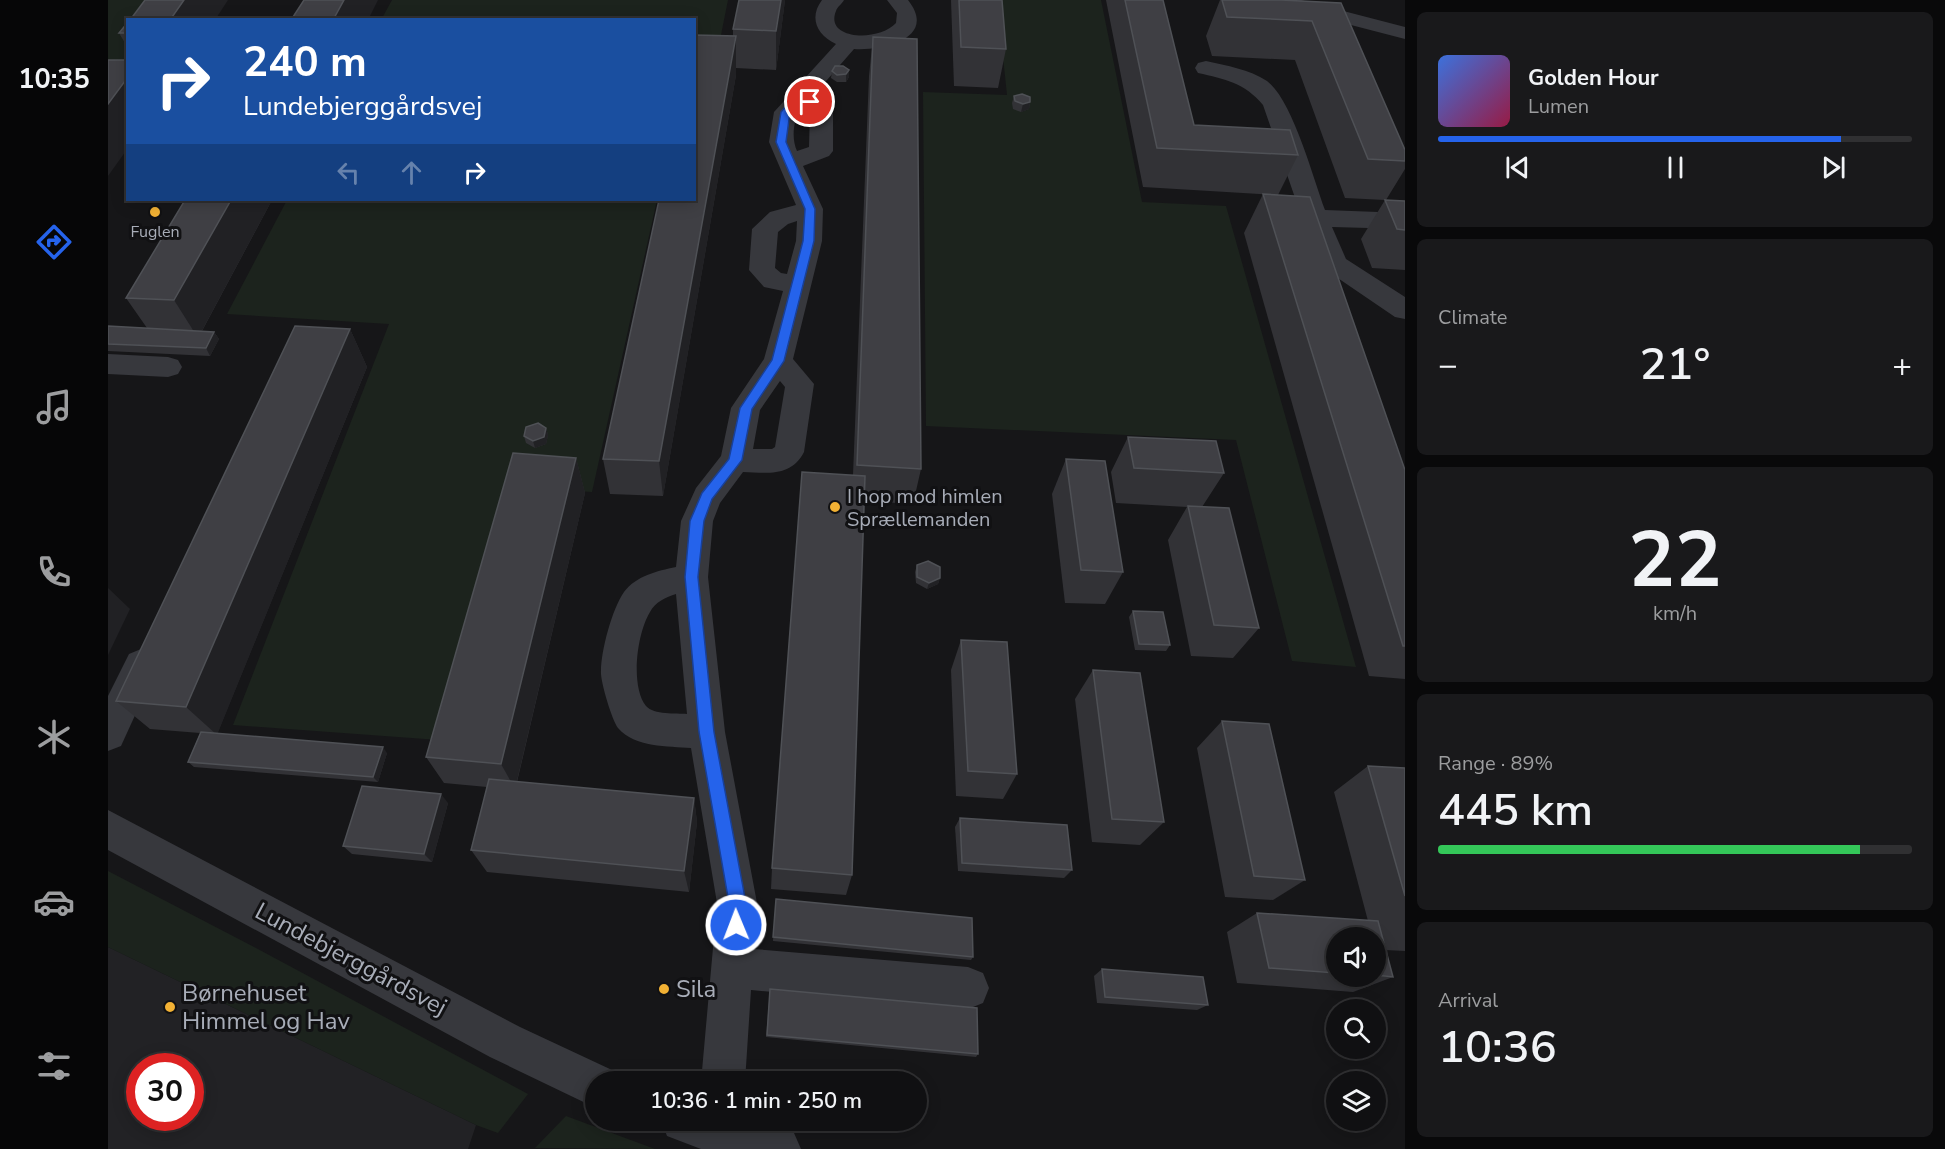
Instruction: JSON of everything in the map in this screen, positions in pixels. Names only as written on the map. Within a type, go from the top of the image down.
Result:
[{"type":"street","points":[[834,0],[827,6],[824,16],[826,26],[835,35],[849,42],[870,44],[899,35],[907,26],[909,16],[905,6],[897,0]]},
{"type":"street","points":[[1277,0],[1405,33]]},
{"type":"street","points":[[1319,0],[1405,20]]},
{"type":"street","points":[[724,1071],[734,968],[737,903],[707,732],[692,577],[697,521],[707,497],[735,460],[746,408],[778,361],[795,284],[809,241],[810,209],[788,163],[781,142],[786,112],[849,42]]},
{"type":"street","points":[[1206,68],[1241,76],[1260,87],[1274,103],[1315,218],[1335,264],[1405,310]]},
{"type":"street","points":[[795,284],[773,281],[762,270],[765,229],[779,218],[810,209]]},
{"type":"street","points":[[1315,218],[1405,221]]},
{"type":"street","points":[[735,460],[778,461],[789,452],[800,384],[778,361]]},
{"type":"street","points":[[108,364],[168,367]]},
{"type":"street","points":[[692,577],[656,585],[636,602],[623,639],[618,673],[631,716],[646,727],[707,732]]},
{"type":"street","points":[[108,734],[153,639]]},
{"type":"street","name":"Lundebjerggårdsvej","points":[[108,829],[505,1042],[585,1081]]},
{"type":"street","points":[[734,968],[968,988]]},
{"type":"street","points":[[725,1131],[778,1149]]},
{"type":"shaded area","points":[[108,0],[175,0],[162,18],[126,18],[126,66],[108,92]]},
{"type":"shaded area","points":[[392,0],[728,0],[715,65],[696,65],[696,18],[382,18]]},
{"type":"shaded area","points":[[997,0],[1101,0],[1142,202],[1226,206],[1356,667],[1292,661],[1236,440],[926,426],[923,92],[1007,95]]},
{"type":"shaded area","points":[[286,201],[657,201],[592,492],[514,487],[439,740],[233,725],[389,324],[227,314]]},
{"type":"shaded area","points":[[108,871],[528,1094],[498,1133],[476,1125],[108,947]]},
{"type":"shaded area","name":"Børnehuset Himmel og Hav","points":[[108,947],[476,1125],[468,1149],[108,1149]]},
{"type":"shaded area","points":[[566,1116],[585,1123],[585,1131],[606,1131],[655,1149],[535,1148]]},
{"type":"building","points":[[145,0],[184,0],[171,18],[132,18]]},
{"type":"building","points":[[304,0],[344,0],[334,18],[292,18]]},
{"type":"building","points":[[739,0],[781,0],[776,31],[733,29]]},
{"type":"building","points":[[959,0],[1002,0],[1006,49],[961,47]]},
{"type":"building","points":[[1125,0],[1163,0],[1194,125],[1290,130],[1298,155],[1157,148]]},
{"type":"building","points":[[1222,0],[1341,3],[1405,150],[1405,161],[1368,159],[1312,21],[1227,17]]},
{"type":"building","points":[[126,24],[126,33],[119,33]]},
{"type":"building","points":[[696,35],[736,36],[659,461],[603,459],[659,201],[696,201]]},
{"type":"building","points":[[873,37],[917,39],[921,469],[857,465]]},
{"type":"building","points":[[108,60],[126,60],[126,80],[108,104]]},
{"type":"building","points":[[835,66],[843,66],[849,70],[846,74],[837,75],[832,71]]},
{"type":"building","points":[[1022,94],[1030,97],[1030,102],[1023,104],[1015,101],[1014,96]]},
{"type":"building","points":[[1263,194],[1310,197],[1405,470],[1405,646],[1403,646]]},
{"type":"building","points":[[1385,200],[1405,201],[1405,230],[1397,229]]},
{"type":"building","points":[[184,201],[230,201],[174,300],[126,298]]},
{"type":"building","points":[[108,326],[214,332],[206,348],[108,344]]},
{"type":"building","points":[[295,326],[350,329],[186,707],[116,701]]},
{"type":"building","points":[[538,423],[546,428],[544,437],[533,441],[524,436],[526,427]]},
{"type":"building","points":[[1128,437],[1216,441],[1224,473],[1134,468]]},
{"type":"building","points":[[513,453],[576,458],[501,764],[426,757]]},
{"type":"building","points":[[1066,459],[1105,461],[1123,572],[1081,570]]},
{"type":"building","points":[[802,472],[865,476],[852,875],[772,868]]},
{"type":"building","points":[[1188,506],[1229,508],[1259,628],[1214,625]]},
{"type":"building","points":[[928,561],[940,567],[940,578],[929,583],[917,577],[917,565]]},
{"type":"building","points":[[1133,611],[1163,612],[1170,645],[1139,644]]},
{"type":"building","points":[[961,640],[1007,642],[1017,774],[968,771]]},
{"type":"building","points":[[1093,670],[1140,673],[1164,822],[1112,819]]},
{"type":"building","points":[[1222,721],[1269,724],[1305,880],[1254,876]]},
{"type":"building","points":[[201,732],[383,747],[373,777],[188,762]]},
{"type":"building","points":[[1368,766],[1405,768],[1405,896]]},
{"type":"building","points":[[489,779],[694,798],[684,871],[471,850]]},
{"type":"building","points":[[362,786],[441,794],[424,854],[343,846]]},
{"type":"building","points":[[960,818],[1067,825],[1072,870],[962,863]]},
{"type":"building","points":[[776,899],[972,918],[973,957],[773,937]]},
{"type":"building","points":[[1257,913],[1378,921],[1380,927],[1326,927],[1326,972],[1269,968]]},
{"type":"building","points":[[1386,951],[1393,977],[1386,976]]},
{"type":"building","points":[[1102,969],[1203,977],[1208,1005],[1105,997]]},
{"type":"building","points":[[770,989],[977,1008],[978,1054],[767,1035]]},
{"type":"place","name":"Fuglen","points":[[155,212]]},
{"type":"place","name":"I hop mod himlen Sprællemanden","points":[[835,507]]},
{"type":"place","name":"Sila","points":[[664,989]]},
{"type":"place","name":"Børnehuset Himmel og Hav","points":[[170,1007]]},
{"type":"route","points":[[736,925],[737,903],[707,732],[692,577],[697,521],[707,497],[735,460],[746,408],[778,361],[795,284],[809,241],[810,209],[788,163],[781,142],[786,112],[798,98],[810,102]]}]
